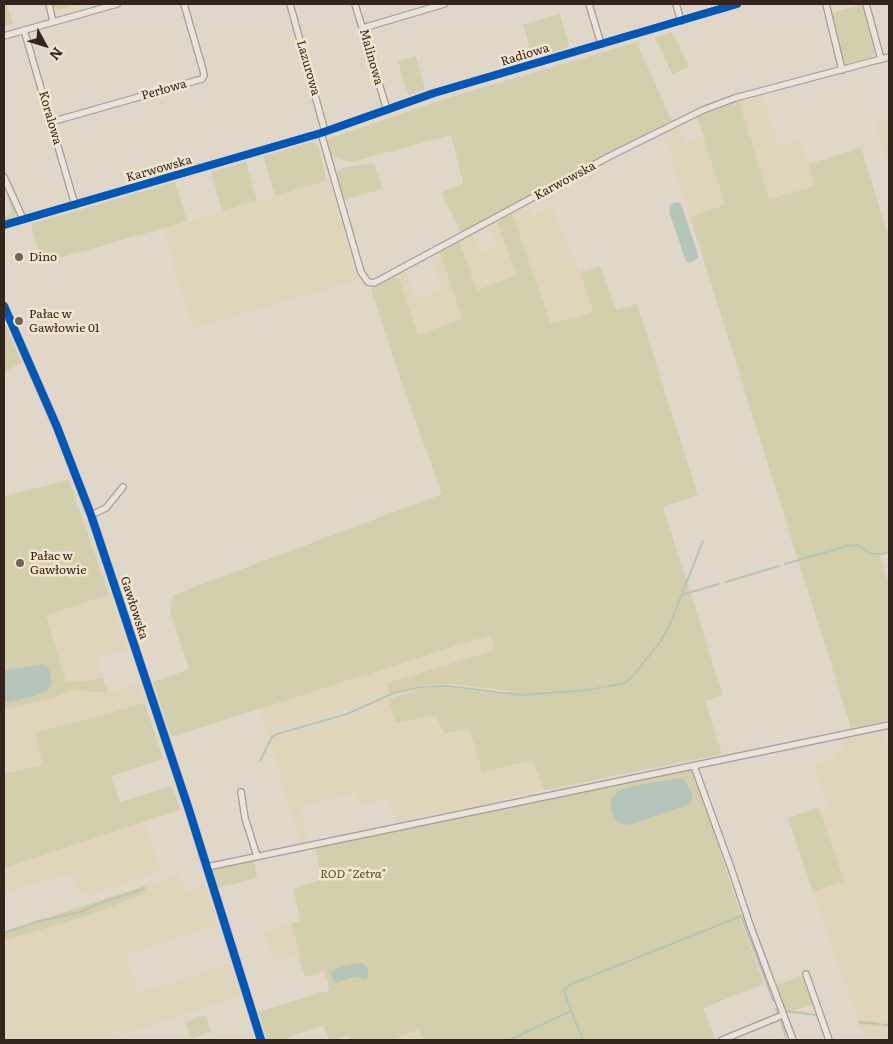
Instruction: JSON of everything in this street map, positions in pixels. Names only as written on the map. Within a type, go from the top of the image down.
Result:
[{"type":"street","points":[[49,4],[53,22]]},
{"type":"street","points":[[4,36],[117,4]]},
{"type":"street","name":"Perłowa","points":[[51,122],[202,79],[204,75],[203,70],[184,4]]},
{"type":"street","name":"Lazurowa","points":[[290,4],[323,133]]},
{"type":"street","name":"Malinowa","points":[[355,4],[387,110]]},
{"type":"street","points":[[363,28],[444,4]]},
{"type":"street","points":[[589,4],[601,44]]},
{"type":"street","points":[[676,4],[681,21]]},
{"type":"street","name":"Radiowa","points":[[323,133],[434,93],[738,4]]},
{"type":"street","points":[[826,4],[842,70]]},
{"type":"street","points":[[866,4],[881,59]]},
{"type":"street","name":"Koralowa","points":[[24,30],[75,205]]},
{"type":"street","name":"Karwowska","points":[[4,225],[323,133],[361,272],[368,282],[374,283],[618,152],[703,110],[735,98],[889,57]]},
{"type":"street","points":[[4,176],[22,220]]},
{"type":"street","name":"Gawłowska","points":[[4,306],[57,427],[91,515],[262,1040]]},
{"type":"street","points":[[91,515],[106,508],[123,487]]},
{"type":"street","points":[[207,867],[889,724]]},
{"type":"street","points":[[694,766],[793,1040]]},
{"type":"street","points":[[241,792],[245,818],[257,856]]},
{"type":"street","points":[[806,974],[829,1040]]},
{"type":"street","points":[[722,1040],[783,1016]]},
{"type":"shaded area","points":[[762,94],[779,146],[801,140],[816,186],[769,199],[739,101]]},
{"type":"shaded area","points":[[889,120],[889,170],[875,124]]},
{"type":"shaded area","points":[[679,127],[685,143],[703,137],[725,206],[690,217],[664,135]]},
{"type":"shaded area","points":[[330,181],[359,280],[192,329],[163,228]]},
{"type":"shaded area","points":[[677,202],[681,204],[697,251],[698,258],[690,263],[686,261],[669,212],[670,205]]},
{"type":"shaded area","points":[[528,206],[533,216],[552,207],[580,272],[593,312],[551,324],[512,214]]},
{"type":"shaded area","points":[[497,222],[517,275],[476,290],[459,242],[473,235],[482,254],[497,246],[489,227]]},
{"type":"shaded area","points":[[440,252],[463,319],[418,335],[399,279],[394,277],[406,271],[417,299],[442,289],[431,257]]},
{"type":"shaded area","points":[[109,594],[127,649],[97,659],[103,678],[79,682],[66,681],[46,616]]},
{"type":"shaded area","points":[[490,634],[496,650],[387,683],[390,693],[349,711],[277,731],[269,738],[260,708]]},
{"type":"shaded area","points":[[42,664],[48,667],[51,676],[52,684],[47,690],[38,695],[4,703],[4,671]]},
{"type":"shaded area","points":[[139,684],[145,703],[35,733],[43,765],[4,774],[4,710],[53,698],[73,690],[108,693]]},
{"type":"shaded area","points":[[388,699],[396,723],[437,715],[470,728],[533,760],[544,790],[395,823],[387,796],[360,807],[356,792],[299,807],[309,841],[300,843],[270,743],[277,736],[349,716]]},
{"type":"shaded area","points":[[880,728],[889,754],[889,1024],[858,1020],[813,892],[844,881],[820,812],[829,809],[814,765],[835,758],[835,754],[843,751],[838,737]]},
{"type":"shaded area","points":[[677,778],[684,779],[686,782],[692,795],[690,804],[628,825],[623,825],[616,820],[611,811],[611,799],[618,791]]},
{"type":"shaded area","points":[[145,821],[162,871],[91,895],[79,893],[70,873],[4,893],[4,868]]},
{"type":"shaded area","points":[[179,875],[186,892],[205,885],[216,921],[219,924],[126,955],[139,993],[231,963],[241,995],[106,1040],[4,1040],[4,941],[92,914],[144,894],[147,885]]},
{"type":"shaded area","points":[[291,924],[300,954],[275,963],[267,937],[263,937],[262,932]]},
{"type":"shaded area","points":[[362,963],[367,967],[369,976],[365,979],[353,977],[336,983],[332,979],[331,973],[334,969]]},
{"type":"shaded area","points":[[859,1025],[889,1027],[889,1040],[865,1040]]},
{"type":"shaded area","points":[[420,1030],[424,1040],[390,1040]]},
{"type":"green space","points":[[4,4],[7,4],[13,24],[4,27]]},
{"type":"green space","points":[[52,4],[81,4],[59,10],[53,7]]},
{"type":"green space","points":[[862,5],[875,51],[871,57],[843,64],[831,13]]},
{"type":"green space","points":[[560,14],[569,47],[533,58],[523,24]]},
{"type":"green space","points":[[672,32],[689,67],[672,74],[655,37]]},
{"type":"green space","points":[[637,42],[672,121],[461,232],[441,193],[463,183],[451,135],[351,162],[330,155],[326,140],[441,100]]},
{"type":"green space","points":[[416,56],[425,89],[408,95],[398,61]]},
{"type":"green space","points":[[739,101],[769,199],[815,186],[809,164],[861,147],[889,238],[889,553],[880,556],[889,584],[889,720],[851,728],[690,217],[725,205],[697,117]]},
{"type":"green space","points":[[312,142],[318,145],[327,181],[275,196],[263,156]]},
{"type":"green space","points":[[246,162],[257,201],[222,211],[211,172]]},
{"type":"green space","points":[[374,163],[383,189],[344,200],[336,172],[343,168]]},
{"type":"green space","points":[[175,182],[187,221],[42,263],[31,224]]},
{"type":"green space","points":[[8,194],[16,214],[13,218],[4,221],[4,217],[9,215],[12,210],[6,195]]},
{"type":"green space","points":[[512,214],[551,324],[593,312],[580,272],[600,266],[616,310],[637,304],[698,495],[663,507],[723,695],[705,701],[722,754],[544,790],[533,760],[482,772],[470,728],[444,734],[436,715],[396,723],[388,699],[422,688],[452,688],[510,695],[509,691],[451,684],[420,685],[390,693],[387,683],[495,650],[490,635],[171,737],[153,682],[189,669],[170,611],[173,595],[442,494],[399,375],[371,289],[394,277],[399,279],[418,335],[462,319],[440,252],[459,242],[477,290],[517,275],[497,222]]},
{"type":"green space","points":[[4,321],[22,363],[4,372]]},
{"type":"green space","points":[[69,480],[109,594],[46,616],[66,681],[79,682],[103,678],[108,693],[73,690],[53,698],[4,710],[4,496]]},
{"type":"green space","points":[[145,703],[163,759],[111,776],[120,802],[172,786],[180,810],[4,868],[4,774],[43,765],[35,733]]},
{"type":"green space","name":"ROD \"Zetra\"","points":[[693,769],[741,915],[739,916],[764,984],[703,1008],[715,1038],[710,1040],[424,1040],[419,1030],[390,1040],[351,1040],[349,1035],[329,1040],[323,1025],[281,1040],[267,1040],[258,1012],[330,990],[324,971],[305,977],[291,924],[300,921],[293,888],[321,880],[316,848]]},
{"type":"green space","points":[[819,808],[844,881],[813,892],[788,818]]},
{"type":"green space","points":[[254,861],[257,878],[218,888],[213,870],[217,867]]},
{"type":"green space","points":[[147,885],[144,894],[92,914],[4,941],[4,932]]},
{"type":"green space","points":[[803,976],[813,1004],[787,1013],[777,985]]},
{"type":"green space","points":[[206,1015],[211,1032],[191,1039],[185,1022]]},
{"type":"green space","points":[[858,1020],[889,1024],[889,1027],[859,1025]]},
{"type":"waterway","points":[[260,761],[272,737],[277,734],[347,714],[394,693],[420,687],[447,686],[521,695],[589,690],[625,683],[633,676],[660,642],[670,624],[703,541]]},
{"type":"waterway","points":[[785,564],[846,546],[857,545],[872,554],[889,552]]},
{"type":"waterway","points":[[726,582],[779,566]]},
{"type":"waterway","points":[[682,595],[719,584]]},
{"type":"waterway","points":[[4,933],[39,921],[81,912],[100,903],[143,889]]},
{"type":"waterway","points":[[509,1040],[571,1011],[564,990],[569,985],[741,916],[773,1000]]},
{"type":"waterway","points":[[571,1011],[583,1040]]},
{"type":"waterway","points":[[786,1011],[816,1015]]},
{"type":"waterway","points":[[781,1022],[786,1037]]},
{"type":"waterway","points":[[859,1022],[878,1024]]},
{"type":"waterway","points":[[883,1025],[889,1025]]},
{"type":"cycle path","points":[[4,225],[321,133],[434,93],[737,4]]},
{"type":"cycle path","points":[[4,306],[57,427],[91,515],[189,810],[261,1040]]},
{"type":"place","name":"Dino","points":[[19,257]]},
{"type":"place","name":"Pałac w Gawłowie 01","points":[[19,321]]},
{"type":"place","name":"Pałac w Gawłowie","points":[[20,563]]}]
